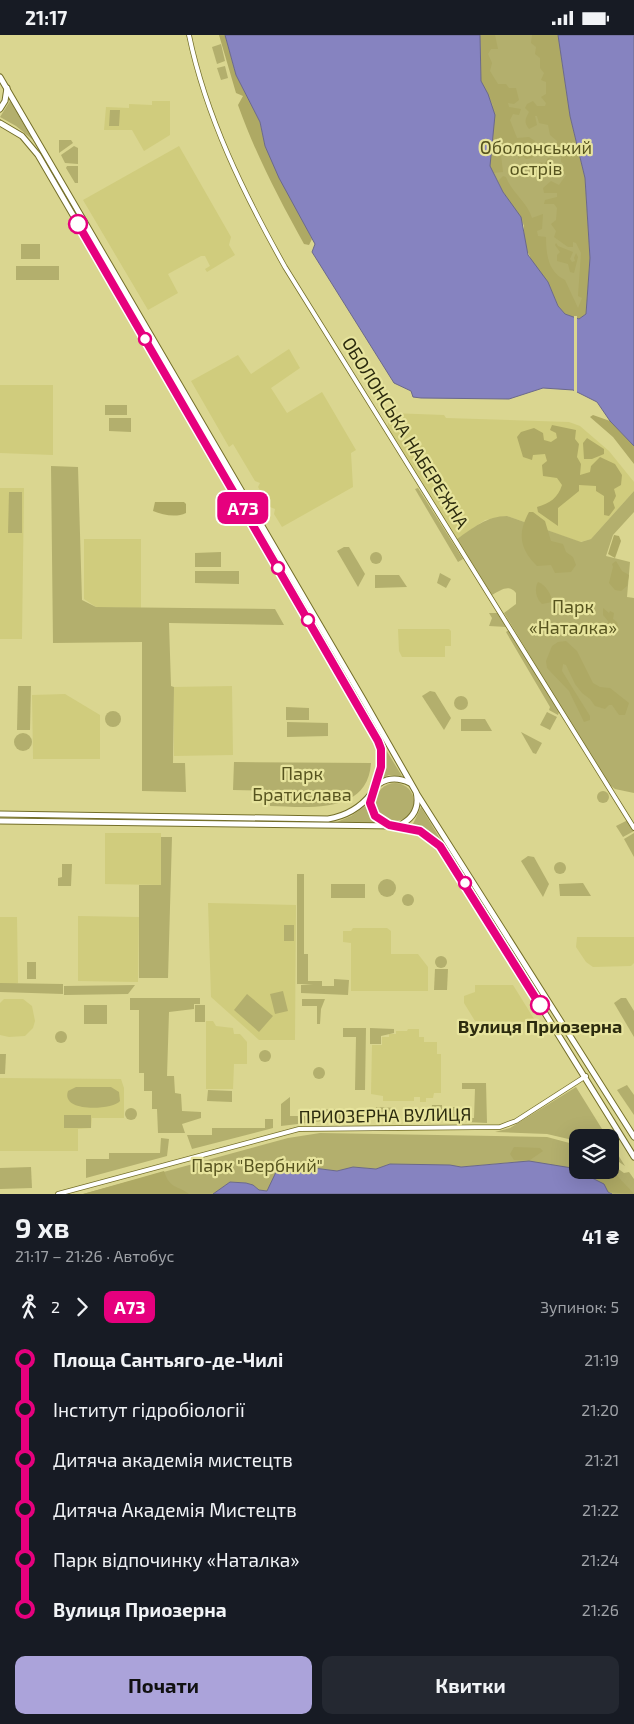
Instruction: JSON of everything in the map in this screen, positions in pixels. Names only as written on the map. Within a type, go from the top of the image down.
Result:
[{"type":"main road","points":[[1,77],[410,783],[634,1137]]},
{"type":"main road","points":[[0,109],[5,101],[7,87]]},
{"type":"main road","points":[[0,123],[22,136],[38,155],[378,741],[381,749],[381,767],[375,787]]},
{"type":"main road","points":[[269,553],[276,550]]},
{"type":"main road","points":[[0,814],[328,819],[349,813],[364,803],[381,781],[395,778],[410,783]]},
{"type":"main road","points":[[398,825],[410,819],[415,813],[417,806],[416,792]]},
{"type":"main road","points":[[371,793],[370,803],[375,816],[389,825]]},
{"type":"main road","points":[[0,821],[398,825],[420,831],[430,837],[447,855],[586,1076],[634,1157]]},
{"type":"main road","points":[[552,1023],[560,1018]]},
{"type":"street","name":"ОБОЛОНСЬКА НАБЕРЕЖНА","points":[[189,35],[195,63],[242,187],[285,267],[634,828]]},
{"type":"street","name":"ПРИОЗЕРНА ВУЛИЦЯ","points":[[58,1194],[259,1138],[299,1129],[500,1127],[516,1121],[586,1076]]},
{"type":"shaded area","points":[[219,35],[225,35],[236,75],[260,122],[265,146],[312,239],[309,245],[304,244],[252,141],[238,105],[243,96],[236,93]]},
{"type":"shaded area","points":[[225,35],[480,35],[481,81],[488,94],[495,115],[490,166],[503,192],[521,217],[528,255],[548,282],[558,306],[565,314],[579,319],[586,314],[590,258],[585,178],[570,116],[558,35],[634,35],[634,446],[610,421],[597,402],[573,390],[543,388],[509,399],[421,398],[413,397],[411,391],[394,383],[312,252],[315,244],[279,178],[265,146],[260,122],[236,75]]},
{"type":"shaded area","points":[[480,35],[495,35],[498,49],[491,49],[488,54],[492,63],[490,71],[498,84],[506,84],[509,88],[516,88],[519,100],[514,104],[508,103],[509,107],[521,109],[519,115],[513,114],[510,120],[517,138],[529,137],[535,141],[537,148],[532,158],[526,159],[523,156],[518,159],[519,152],[514,148],[513,152],[507,157],[501,155],[503,172],[493,173],[490,166],[493,105],[481,81]]},
{"type":"shaded area","points":[[532,35],[558,35],[570,116],[585,178],[590,258],[586,314],[579,319],[565,314],[558,306],[548,282],[533,264],[524,243],[524,224],[498,181],[503,176],[506,177],[527,207],[532,218],[543,214],[542,229],[537,231],[538,236],[546,237],[549,262],[559,277],[565,280],[578,308],[582,298],[578,296],[581,253],[576,243],[573,242],[573,247],[568,247],[554,237],[556,231],[551,224],[556,220],[557,208],[554,204],[544,204],[545,200],[557,197],[557,193],[544,193],[543,188],[551,181],[559,185],[566,175],[559,170],[564,164],[561,162],[561,154],[556,153],[557,141],[550,135],[548,125],[539,123],[537,116],[535,116],[537,125],[529,129],[526,122],[529,112],[525,108],[527,104],[533,101],[537,106],[545,106],[546,103],[541,97],[546,94],[546,82],[541,80],[544,73],[540,68],[540,58],[535,54],[536,47],[531,43]]},
{"type":"shaded area","points":[[152,101],[170,101],[170,135],[144,151],[132,130],[104,130],[106,107],[129,108],[129,104],[152,105]]},
{"type":"shaded area","points":[[179,146],[231,237],[229,245],[235,255],[207,272],[205,269],[210,266],[205,256],[201,256],[168,274],[178,293],[148,310],[83,200]]},
{"type":"shaded area","points":[[548,158],[552,158],[547,162],[549,165],[546,168],[545,176],[539,178],[536,168],[540,165],[539,162],[545,163]]},
{"type":"shaded area","points":[[556,243],[558,246],[573,252],[570,259],[572,262],[575,261],[576,253],[578,257],[574,273],[570,272],[568,264],[557,261],[557,255],[560,252],[555,245]]},
{"type":"shaded area","points":[[289,349],[300,368],[271,388],[287,413],[322,392],[356,450],[351,453],[353,487],[282,527],[274,514],[275,509],[270,507],[258,487],[260,483],[255,481],[233,444],[229,447],[191,381],[238,355],[251,374]]},
{"type":"shaded area","points":[[0,385],[53,385],[53,455],[0,453]]},
{"type":"shaded area","points":[[390,413],[444,415],[446,418],[569,422],[580,426],[609,451],[634,482],[634,491],[591,539],[580,542],[507,516],[485,520],[457,539],[387,429]]},
{"type":"shaded area","points":[[593,415],[610,421],[634,446],[634,464],[613,437],[590,417]]},
{"type":"shaded area","points":[[552,425],[576,430],[575,439],[579,444],[577,457],[581,464],[580,475],[590,472],[591,466],[600,457],[615,464],[622,475],[621,485],[614,489],[616,496],[613,502],[615,508],[609,516],[604,515],[604,496],[596,491],[596,486],[579,485],[579,491],[558,508],[558,526],[538,512],[537,507],[553,499],[562,485],[557,478],[543,476],[542,465],[547,461],[545,454],[533,455],[532,460],[523,457],[517,437],[521,432],[534,428],[543,433],[544,440],[551,442],[557,438],[556,433],[550,430]]},
{"type":"shaded area","points":[[587,438],[604,449],[604,454],[592,459],[584,459],[583,443]]},
{"type":"shaded area","points":[[0,488],[24,488],[22,639],[0,639]]},
{"type":"shaded area","points":[[155,502],[184,502],[186,504],[186,513],[174,516],[153,511]]},
{"type":"shaded area","points":[[529,512],[533,512],[545,521],[551,541],[563,544],[566,552],[573,557],[576,565],[571,572],[555,573],[551,565],[537,566],[531,560],[522,541],[523,527]]},
{"type":"shaded area","points":[[614,535],[619,536],[621,541],[615,558],[608,554]]},
{"type":"shaded area","points":[[84,539],[141,539],[141,608],[96,607],[84,599]]},
{"type":"shaded area","points":[[616,561],[622,571],[629,575],[627,586],[621,591],[615,590],[609,583],[612,564]]},
{"type":"shaded area","points":[[538,582],[548,590],[552,602],[542,604],[540,602],[536,590]]},
{"type":"shaded area","points":[[603,608],[609,613],[610,611],[614,613],[613,619],[617,622],[619,629],[616,631],[608,627],[608,621],[603,615]]},
{"type":"shaded area","points":[[398,629],[449,629],[451,631],[451,646],[445,646],[445,657],[402,657],[399,651]]},
{"type":"shaded area","points":[[566,641],[577,651],[593,683],[600,687],[610,688],[629,703],[625,715],[619,715],[612,705],[605,709],[595,706],[575,684],[566,665],[563,664],[562,671],[590,716],[590,720],[584,722],[569,691],[547,668],[546,661],[552,646],[558,642]]},
{"type":"shaded area","points":[[232,686],[233,755],[174,756],[174,687]]},
{"type":"shaded area","points":[[65,694],[100,715],[100,759],[33,759],[32,695]]},
{"type":"shaded area","points":[[105,833],[161,833],[161,885],[105,884]]},
{"type":"shaded area","points":[[208,903],[296,905],[295,1040],[259,1040],[211,997]]},
{"type":"shaded area","points":[[78,916],[139,917],[138,982],[78,981]]},
{"type":"shaded area","points":[[0,917],[17,917],[18,983],[15,984],[0,984]]},
{"type":"shaded area","points":[[353,928],[387,928],[391,931],[391,954],[418,954],[428,967],[428,991],[351,991],[351,943],[343,942],[343,931],[351,931]]},
{"type":"shaded area","points":[[577,937],[634,937],[634,963],[631,966],[593,967],[586,962],[576,947]]},
{"type":"shaded area","points":[[475,985],[513,985],[536,1022],[475,1021],[464,1003],[464,996],[475,992]]},
{"type":"shaded area","points":[[4,999],[23,999],[32,1006],[35,1021],[33,1028],[25,1036],[9,1037],[0,1035],[0,1003]]},
{"type":"shaded area","points":[[206,1021],[213,1021],[216,1026],[233,1028],[234,1034],[240,1034],[247,1042],[247,1064],[234,1064],[233,1089],[206,1089]]},
{"type":"shaded area","points":[[408,1029],[419,1029],[419,1037],[424,1037],[424,1042],[437,1042],[437,1054],[441,1054],[441,1093],[434,1093],[433,1098],[426,1098],[426,1102],[420,1102],[420,1097],[414,1097],[414,1101],[383,1101],[383,1096],[371,1094],[372,1045],[382,1045],[382,1037],[389,1037],[389,1034],[396,1034],[396,1031],[407,1031]]},
{"type":"shaded area","points":[[0,1078],[121,1079],[124,1088],[124,1118],[92,1118],[91,1128],[78,1129],[78,1151],[0,1151]]},
{"type":"shaded area","points":[[514,1147],[540,1148],[543,1151],[530,1160],[514,1160],[510,1154]]},
{"type":"shaded area","points":[[529,1161],[569,1168],[569,1179],[594,1179],[604,1184],[608,1192],[612,1194],[213,1194],[230,1182],[246,1183],[253,1185],[259,1190],[267,1191],[276,1172],[290,1165],[337,1171],[353,1167],[376,1169],[390,1164],[450,1165],[461,1167]]},
{"type":"shaded area","points":[[164,1171],[172,1184],[189,1194],[83,1194]]},
{"type":"shaded area","points":[[619,1177],[634,1194],[608,1192],[600,1181],[594,1180],[619,1179]]},
{"type":"green space","name":"Оболонський острів","points":[[480,35],[558,35],[590,258],[586,299],[579,319],[493,173]]},
{"type":"green space","points":[[221,44],[225,61],[217,64],[212,47]]},
{"type":"green space","points":[[225,66],[228,78],[221,80],[217,68]]},
{"type":"green space","points":[[10,101],[33,140],[16,126],[0,117]]},
{"type":"green space","points":[[110,110],[120,110],[119,126],[109,126]]},
{"type":"green space","points":[[59,140],[71,140],[73,143],[59,153]]},
{"type":"green space","points":[[74,146],[78,148],[78,164],[65,163],[61,155]]},
{"type":"green space","points":[[67,166],[78,166],[78,183],[75,183],[66,168]]},
{"type":"green space","points":[[21,244],[40,244],[40,259],[21,259]]},
{"type":"green space","points":[[16,266],[59,266],[59,280],[16,280]]},
{"type":"green space","points":[[105,405],[127,405],[127,415],[105,415]]},
{"type":"green space","points":[[109,418],[131,418],[131,432],[109,431]]},
{"type":"green space","points":[[51,466],[78,467],[82,600],[96,607],[275,609],[284,625],[169,623],[171,686],[174,687],[173,763],[185,763],[186,792],[142,791],[142,642],[53,643]]},
{"type":"green space","points":[[418,488],[463,559],[458,562],[415,489]]},
{"type":"green space","name":"Парк «Наталка»","points":[[634,491],[634,512],[613,535],[606,556],[630,562],[627,597],[634,598],[634,793],[615,789],[607,783],[504,613],[516,604],[516,593],[508,588],[492,595],[457,539],[487,520],[507,516],[581,542],[591,539]]},
{"type":"green space","points":[[9,492],[22,492],[22,533],[8,533]]},
{"type":"green space","points":[[344,547],[349,547],[365,574],[358,587],[337,551]]},
{"type":"green space","points":[[221,552],[221,567],[195,567],[195,553]]},
{"type":"green space","points":[[378,552],[381,553],[381,563],[374,564],[371,563],[370,556],[371,553]]},
{"type":"green space","points":[[195,571],[239,571],[239,584],[195,583]]},
{"type":"green space","points":[[440,573],[451,579],[446,588],[437,583]]},
{"type":"green space","points":[[375,575],[399,575],[407,587],[375,588]]},
{"type":"green space","points":[[489,613],[498,613],[507,627],[489,626],[492,618]]},
{"type":"green space","points":[[509,630],[559,712],[558,715],[549,710],[550,707],[506,632]]},
{"type":"green space","points":[[18,686],[31,686],[30,730],[17,730]]},
{"type":"green space","points":[[430,691],[435,692],[451,718],[444,730],[422,696]]},
{"type":"green space","points":[[458,696],[464,696],[468,703],[464,710],[458,710],[454,706],[454,700]]},
{"type":"green space","points":[[286,707],[309,708],[309,720],[286,720]]},
{"type":"green space","points":[[110,711],[116,711],[121,716],[119,725],[110,727],[105,722],[105,716]]},
{"type":"green space","points":[[547,712],[557,717],[550,730],[540,725]]},
{"type":"green space","points":[[461,719],[485,719],[492,731],[461,731]]},
{"type":"green space","points":[[287,722],[328,723],[328,736],[287,737]]},
{"type":"green space","points":[[521,732],[542,743],[536,754],[533,753]]},
{"type":"green space","points":[[23,733],[29,736],[32,742],[29,748],[23,751],[17,748],[14,742],[17,736]]},
{"type":"green space","points":[[383,745],[402,776],[389,775],[382,778],[385,756]]},
{"type":"green space","name":"Парк Братислава","points":[[234,762],[371,763],[367,780],[359,792],[347,800],[317,807],[301,807],[270,806],[270,791],[233,790]]},
{"type":"green space","points":[[395,783],[402,784],[408,789],[413,795],[413,809],[408,815],[402,820],[395,821],[388,820],[382,815],[377,809],[376,802],[377,795],[382,789],[388,784]]},
{"type":"green space","points":[[601,791],[605,791],[609,797],[605,803],[601,803],[597,799],[597,795]]},
{"type":"green space","points":[[368,804],[371,815],[377,823],[337,822],[351,816]]},
{"type":"green space","points":[[421,807],[445,847],[434,836],[413,824]]},
{"type":"green space","points":[[628,820],[634,831],[623,837],[616,826]]},
{"type":"green space","points":[[634,833],[634,857],[624,839]]},
{"type":"green space","points":[[161,837],[172,837],[168,978],[139,978],[139,885],[161,885]]},
{"type":"green space","points":[[528,856],[534,857],[549,884],[543,897],[521,861]]},
{"type":"green space","points":[[558,862],[562,862],[566,868],[562,874],[558,874],[554,870],[554,866]]},
{"type":"green space","points":[[62,864],[72,864],[71,886],[58,886],[58,878],[62,877]]},
{"type":"green space","points":[[297,874],[304,874],[304,954],[308,954],[308,981],[322,981],[322,986],[334,986],[334,979],[349,980],[348,995],[301,993],[301,985],[313,984],[297,984]]},
{"type":"green space","points":[[383,879],[391,879],[396,884],[394,895],[383,897],[378,892],[378,884]]},
{"type":"green space","points":[[583,883],[591,896],[560,896],[559,884]]},
{"type":"green space","points":[[331,884],[365,884],[365,898],[331,898]]},
{"type":"green space","points":[[408,894],[414,900],[408,906],[402,900]]},
{"type":"green space","points":[[284,925],[294,925],[294,941],[284,941]]},
{"type":"green space","points":[[441,956],[447,962],[441,968],[435,962]]},
{"type":"green space","points":[[27,962],[36,962],[36,979],[27,979]]},
{"type":"green space","points":[[435,969],[448,969],[447,990],[434,990]]},
{"type":"green space","points":[[0,983],[63,984],[63,994],[0,992]]},
{"type":"green space","points":[[135,985],[128,994],[64,995],[64,986]]},
{"type":"green space","points":[[283,991],[288,1011],[275,1014],[270,994]]},
{"type":"green space","points":[[247,994],[273,1016],[259,1032],[234,1010]]},
{"type":"green space","points":[[130,998],[200,998],[200,1004],[194,1004],[194,1009],[169,1012],[167,1076],[174,1076],[175,1093],[181,1094],[182,1111],[201,1112],[201,1118],[182,1124],[185,1133],[158,1133],[157,1109],[152,1109],[152,1091],[144,1091],[144,1073],[139,1073],[139,1010],[130,1010]]},
{"type":"green space","points":[[621,998],[626,998],[634,1011],[634,1037],[614,1003]]},
{"type":"green space","points":[[302,999],[325,999],[321,1009],[320,1024],[317,1024],[317,1006],[302,1006]]},
{"type":"green space","points":[[84,1005],[107,1005],[107,1024],[84,1024]]},
{"type":"green space","points":[[195,1005],[205,1005],[205,1022],[195,1022]]},
{"type":"green space","points":[[343,1028],[366,1028],[365,1090],[355,1090],[356,1037],[343,1037]]},
{"type":"green space","points":[[370,1028],[394,1029],[394,1033],[381,1036],[381,1044],[370,1044]]},
{"type":"green space","points":[[61,1031],[67,1037],[61,1043],[55,1037]]},
{"type":"green space","points":[[263,1050],[267,1050],[271,1056],[267,1062],[263,1062],[259,1058],[259,1054]]},
{"type":"green space","points":[[0,1054],[6,1054],[5,1074],[0,1074]]},
{"type":"green space","points":[[317,1067],[321,1067],[325,1073],[321,1079],[317,1079],[313,1075],[313,1071]]},
{"type":"green space","points":[[462,1083],[486,1083],[487,1123],[466,1122],[466,1118],[474,1118],[475,1089],[462,1089]]},
{"type":"green space","points":[[627,1085],[634,1095],[634,1115],[617,1090]]},
{"type":"green space","points":[[76,1087],[111,1087],[119,1092],[120,1101],[98,1108],[79,1106],[72,1103],[68,1098],[68,1091]]},
{"type":"green space","points":[[576,1087],[602,1129],[569,1129],[569,1139],[547,1134],[495,1132],[510,1128]]},
{"type":"green space","points":[[208,1090],[232,1091],[232,1102],[207,1101]]},
{"type":"green space","points":[[290,1097],[290,1116],[313,1116],[313,1109],[364,1110],[364,1121],[323,1121],[281,1126],[281,1104]]},
{"type":"green space","points":[[432,1105],[442,1105],[442,1120],[410,1120],[410,1111],[431,1111]]},
{"type":"green space","points":[[376,1107],[397,1108],[396,1118],[376,1117]]},
{"type":"green space","points":[[446,1107],[460,1107],[460,1122],[446,1122]]},
{"type":"green space","points":[[129,1108],[133,1108],[137,1114],[133,1120],[129,1120],[125,1116],[125,1112]]},
{"type":"green space","points":[[64,1115],[91,1115],[91,1128],[64,1128]]},
{"type":"green space","points":[[265,1119],[273,1119],[273,1128],[192,1149],[187,1135],[212,1135],[212,1128],[265,1128]]},
{"type":"green space","name":"Парк \"Вербний\"","points":[[320,1133],[547,1137],[569,1143],[569,1168],[514,1162],[461,1167],[390,1164],[377,1169],[353,1167],[337,1171],[290,1165],[280,1170],[267,1191],[259,1190],[253,1185],[246,1183],[230,1182],[213,1194],[83,1194],[288,1138]]},
{"type":"green space","points":[[161,1138],[169,1139],[167,1156],[86,1178],[86,1159],[109,1159],[109,1153],[160,1153]]},
{"type":"green space","points":[[619,1156],[625,1166],[619,1162]]},
{"type":"green space","points":[[31,1167],[32,1188],[0,1189],[0,1168]]},
{"type":"green space","name":"Парк \"Вербний\"","points":[[619,1169],[624,1173],[629,1172],[634,1179],[634,1194],[612,1194],[592,1179],[619,1179]]},
{"type":"pier","points":[[574,316],[577,316],[577,394],[574,393]]},
{"type":"bus line","name":"А73","points":[[78,224],[378,741],[381,749],[381,767],[379,778],[371,793],[370,803],[375,816],[389,825],[398,825],[420,831],[440,846],[452,862],[540,1005]]},
{"type":"place","name":"Вулиця Приозерна","points":[[540,1005]]}]
